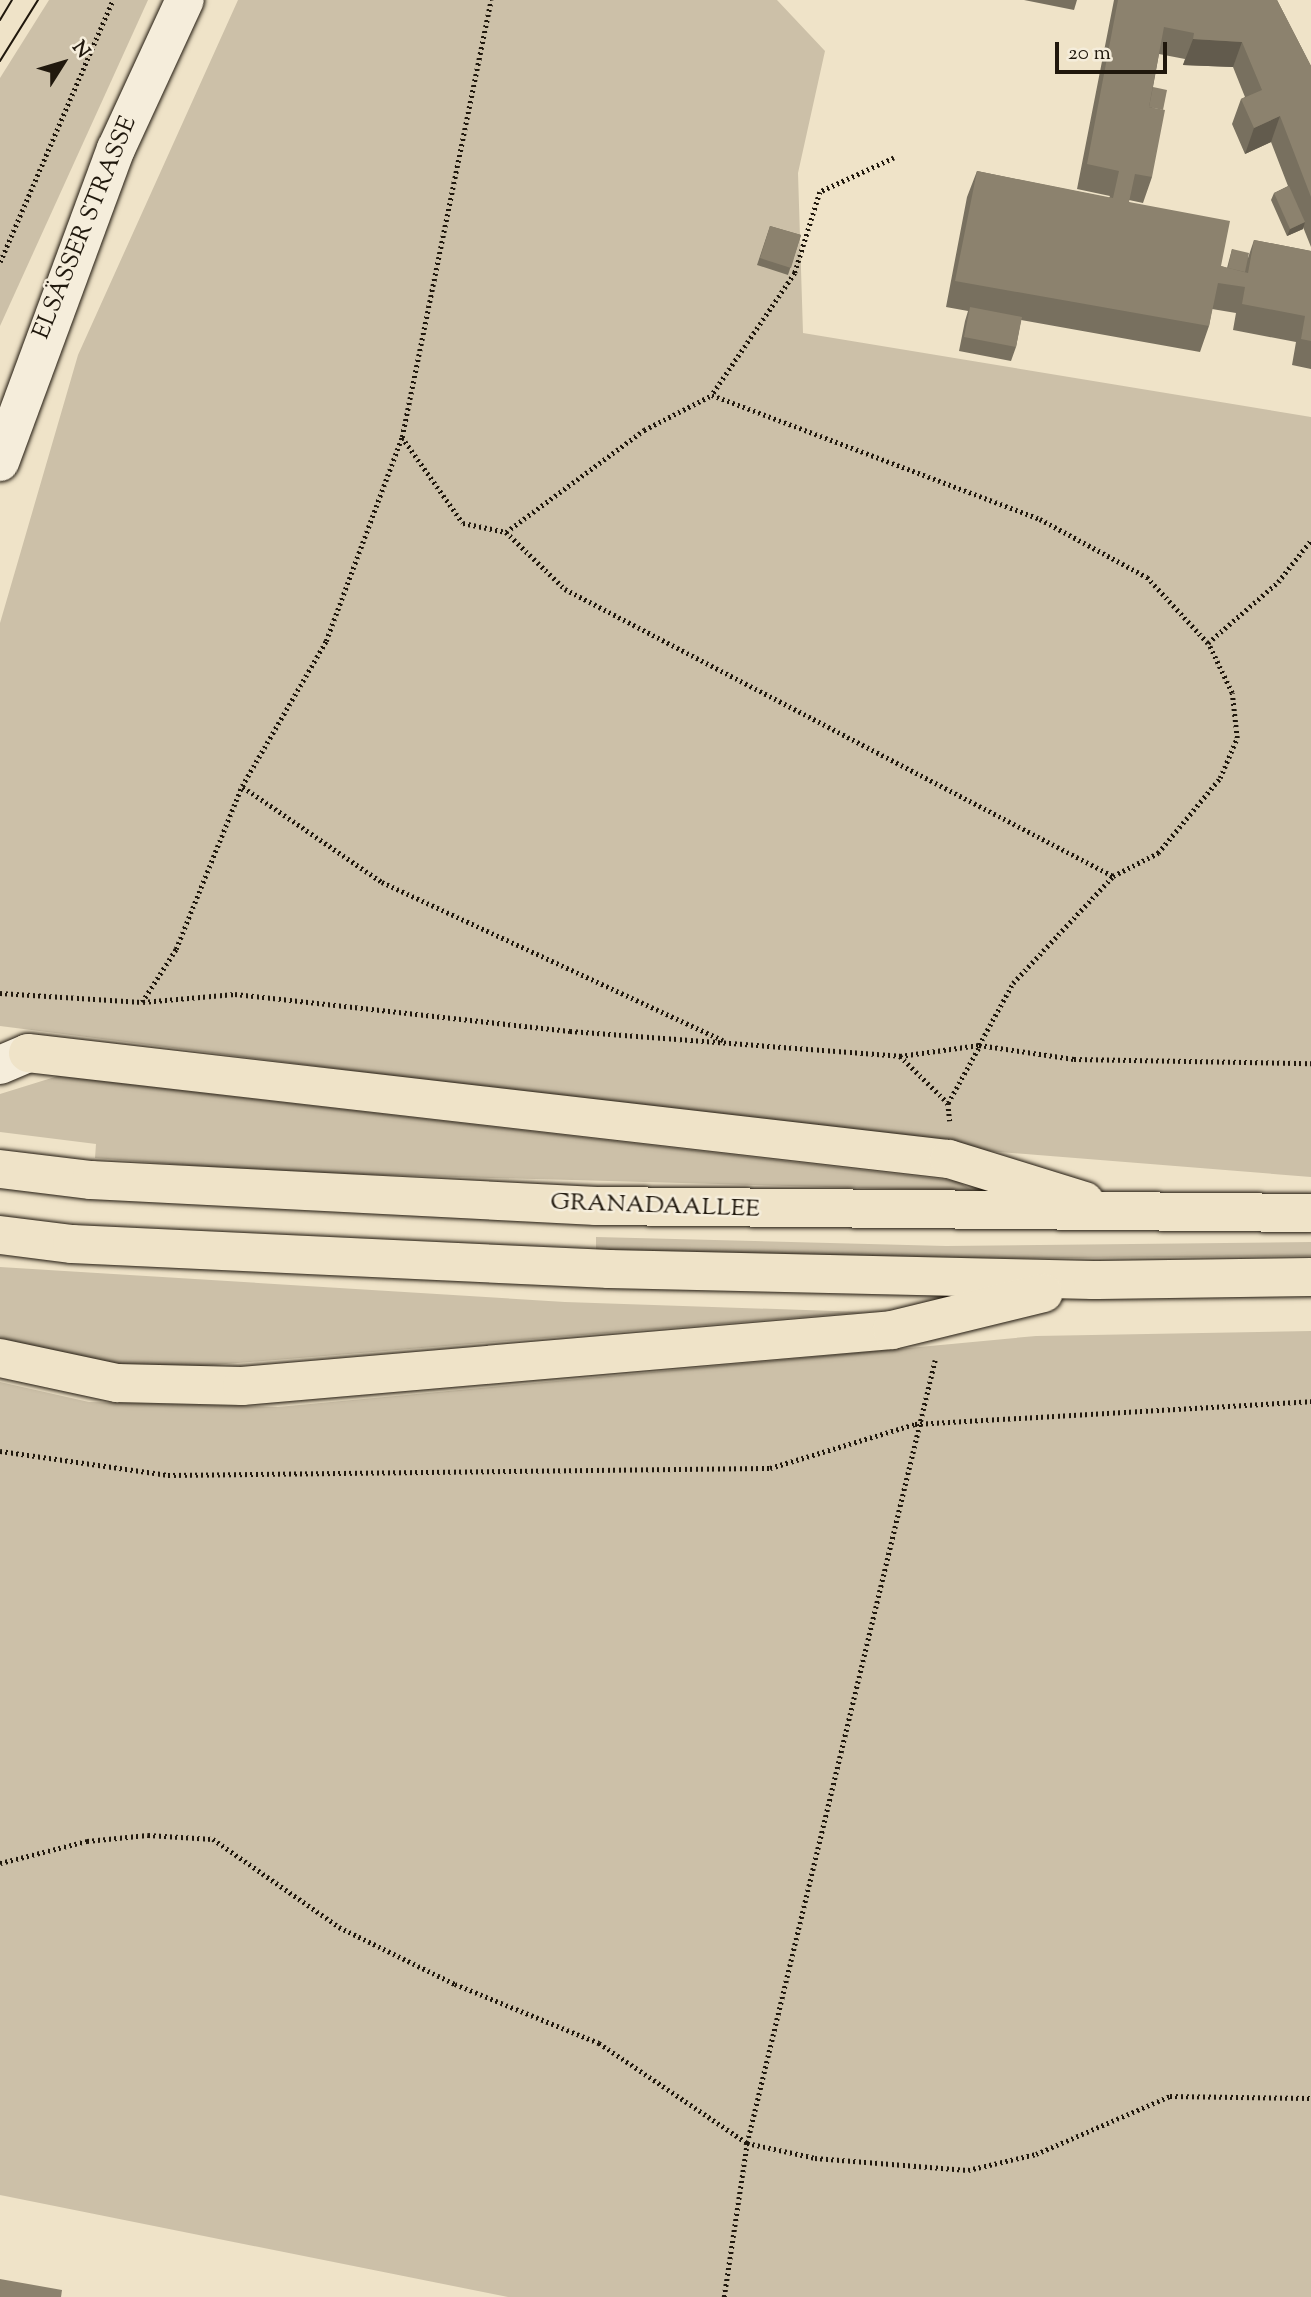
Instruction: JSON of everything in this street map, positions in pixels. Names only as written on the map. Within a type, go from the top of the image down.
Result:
[{"type":"highway","points":[[9,1054],[949,1159],[1127,1214]]},
{"type":"highway","name":"GRANADAALLEE","points":[[0,1169],[91,1180],[596,1206],[1127,1214],[1311,1213]]},
{"type":"highway","points":[[0,1235],[72,1244],[608,1269],[1093,1280],[1311,1277]]},
{"type":"highway","points":[[0,1358],[117,1383],[242,1386],[891,1330],[1093,1280]]},
{"type":"main road","name":"ELSÄSSER STRASSE","points":[[0,462],[116,149],[185,0]]},
{"type":"path","points":[[0,262],[113,0]]},
{"type":"path","points":[[142,1002],[176,948],[242,786],[326,641],[402,437],[491,0]]},
{"type":"path","points":[[506,532],[644,430],[712,395],[795,273],[820,192],[894,159]]},
{"type":"path","points":[[712,395],[1040,519],[1147,577],[1208,643],[1232,693],[1237,738],[1203,805],[1158,853],[1113,876],[1013,983],[948,1102],[950,1128]]},
{"type":"path","points":[[402,437],[463,523],[506,532],[565,589],[1113,876]]},
{"type":"path","points":[[1208,643],[1278,582],[1311,540]]},
{"type":"path","points":[[242,786],[382,882],[730,1043]]},
{"type":"path","points":[[0,993],[142,1002],[235,994],[730,1043],[901,1056],[979,1046],[1074,1059],[1311,1063]]},
{"type":"path","points":[[901,1056],[948,1102]]},
{"type":"path","points":[[724,2297],[747,2143],[915,1424],[938,1349]]},
{"type":"path","points":[[0,1451],[168,1475],[770,1468],[915,1424],[1311,1401]]},
{"type":"path","points":[[0,1863],[87,1841],[148,1835],[212,1839],[340,1927],[454,1984],[599,2043],[747,2143],[866,2164],[968,2170],[1036,2154],[1170,2096],[1311,2098]]},
{"type":"shaded area","points":[[49,0],[148,0],[0,326],[0,78]]},
{"type":"shaded area","points":[[238,0],[777,0],[825,51],[798,173],[803,333],[1311,417],[1311,1177],[975,1150],[0,1026],[0,623],[78,355]]},
{"type":"shaded area","points":[[58,1076],[957,1181],[973,1191],[276,1172],[95,1158],[96,1144],[0,1132],[0,1094]]},
{"type":"shaded area","points":[[596,1237],[946,1246],[1311,1242],[1311,1256],[945,1259],[596,1250]]},
{"type":"shaded area","points":[[0,1267],[565,1302],[864,1312],[165,1369],[104,1365],[0,1338]]},
{"type":"shaded area","points":[[1311,1331],[1311,2297],[508,2297],[0,2195],[0,1382],[89,1402],[278,1407],[1036,1336]]},
{"type":"building","points":[[1118,0],[1277,0],[1311,66],[1311,197],[1280,116],[1254,128],[1241,99],[1262,90],[1242,42],[1193,39],[1194,33],[1164,27],[1149,107],[1165,110],[1152,177],[1135,174],[1129,202],[1230,221],[1221,266],[1248,273],[1254,240],[1311,251],[1311,341],[1301,339],[1305,316],[1242,304],[1245,287],[1218,283],[1209,326],[955,281],[977,171],[1113,198],[1119,171],[1087,164]]},
{"type":"building","points":[[1153,87],[1167,90],[1163,110],[1149,107]]},
{"type":"building","points":[[1289,186],[1305,222],[1290,229],[1274,193]]},
{"type":"building","points":[[770,226],[801,235],[791,268],[760,258]]},
{"type":"building","points":[[1232,249],[1249,253],[1245,272],[1228,268]]},
{"type":"building","points":[[970,307],[1022,317],[1016,347],[964,337]]},
{"type":"building","points":[[0,2279],[62,2290],[61,2297],[0,2297]]},
{"type":"tram line","points":[[0,20],[12,0]]},
{"type":"tram line","points":[[0,61],[38,0]]}]
